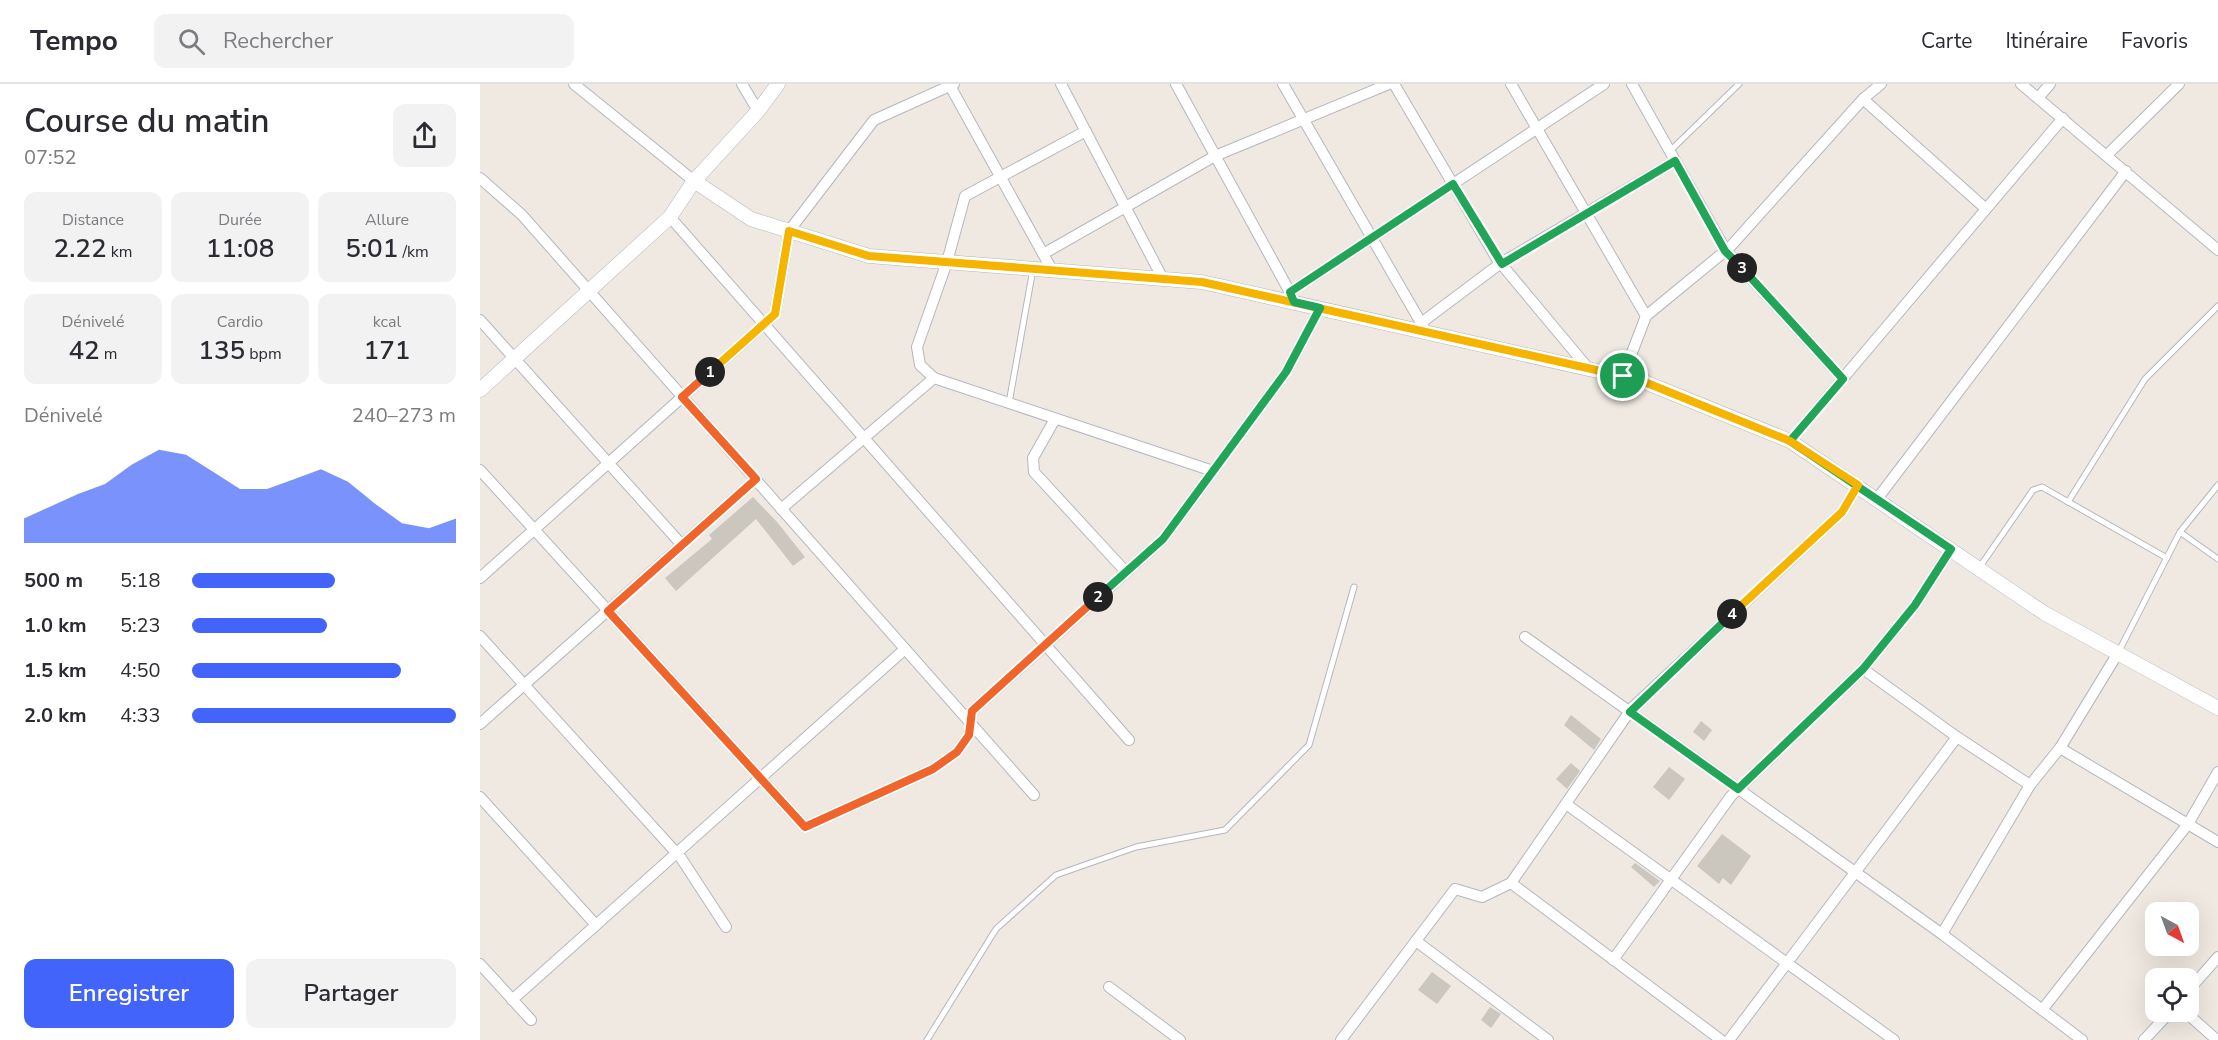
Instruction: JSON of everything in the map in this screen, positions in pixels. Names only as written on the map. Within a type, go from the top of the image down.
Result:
[{"type":"street","points":[[574,84],[694,181],[751,219],[869,256],[1202,282],[1292,297],[1320,308],[1424,327],[1642,381],[1790,441],[2044,613],[2218,708]]},
{"type":"street","points":[[742,84],[758,111]]},
{"type":"street","points":[[480,390],[670,217],[694,181],[758,111],[778,84]]},
{"type":"street","points":[[1061,84],[1163,279]]},
{"type":"street","points":[[1176,84],[1292,297]]},
{"type":"street","points":[[1283,84],[1424,327]]},
{"type":"street","points":[[1044,254],[1215,156],[1389,84]]},
{"type":"street","points":[[1394,84],[1502,264],[1588,368]]},
{"type":"street","points":[[1511,84],[1646,316]]},
{"type":"street","points":[[1292,297],[1372,238],[1604,84]]},
{"type":"street","points":[[1632,84],[1725,251],[1843,379]]},
{"type":"street","points":[[1623,376],[1646,316],[1725,251],[1863,99],[1881,84]]},
{"type":"street","points":[[2021,84],[2215,243]]},
{"type":"street","points":[[2038,98],[2050,84]]},
{"type":"street","points":[[2107,155],[2179,84]]},
{"type":"street","points":[[480,578],[775,314],[789,231],[874,120],[951,85],[1052,270]]},
{"type":"street","points":[[1863,99],[1986,209]]},
{"type":"street","points":[[1790,441],[2063,118]]},
{"type":"street","points":[[1086,131],[965,196],[947,262],[917,347],[920,365],[934,378],[1213,471]]},
{"type":"street","points":[[1424,327],[1502,264],[1586,213],[1672,156]]},
{"type":"street","points":[[1877,499],[2126,171]]},
{"type":"street","points":[[480,178],[522,215],[1035,795]]},
{"type":"street","points":[[670,217],[1129,740]]},
{"type":"street","points":[[480,470],[805,827],[933,769],[957,752],[969,735],[972,711],[1163,539],[1286,372],[1320,308]]},
{"type":"street","points":[[480,320],[682,545]]},
{"type":"street","points":[[782,509],[934,378]]},
{"type":"street","points":[[1056,419],[1033,458],[1034,472],[1126,572]]},
{"type":"street","points":[[480,724],[756,479]]},
{"type":"street","points":[[1358,1040],[1344,1036],[1455,889],[1482,897],[1510,884],[1630,712],[1842,512],[1858,485]]},
{"type":"street","points":[[1614,960],[1731,796],[1863,669],[1915,605],[1951,549]]},
{"type":"street","points":[[480,636],[676,853],[726,927]]},
{"type":"street","points":[[1525,637],[1942,934],[2082,1040]]},
{"type":"street","points":[[512,1000],[905,649]]},
{"type":"street","points":[[1942,934],[2030,785],[2060,748],[2118,653]]},
{"type":"street","points":[[1863,669],[1957,737],[2030,785]]},
{"type":"street","points":[[1729,1040],[1957,737]]},
{"type":"street","points":[[2060,748],[2218,842]]},
{"type":"street","points":[[2042,1010],[2188,824],[2218,772]]},
{"type":"street","points":[[480,797],[596,925]]},
{"type":"street","points":[[1566,804],[1894,1040]]},
{"type":"street","points":[[1510,884],[1721,1040]]},
{"type":"street","points":[[1416,940],[1548,1040]]},
{"type":"street","points":[[2199,979],[2218,957]]},
{"type":"street","points":[[480,964],[531,1020]]},
{"type":"street","points":[[1110,987],[1180,1040]]},
{"type":"street","points":[[2144,1040],[2161,1022]]},
{"type":"street","points":[[2197,1022],[2217,1040]]},
{"type":"street","points":[[2061,1040],[2068,1030]]},
{"type":"lane","points":[[1672,156],[1739,84]]},
{"type":"lane","points":[[1009,403],[1033,269]]},
{"type":"lane","points":[[2068,502],[2145,379],[2218,306]]},
{"type":"lane","points":[[2118,653],[2180,532],[2218,485]]},
{"type":"lane","points":[[1979,568],[2033,490],[2043,487],[2167,558]]},
{"type":"lane","points":[[2180,532],[2218,559]]},
{"type":"lane","points":[[927,1040],[996,929],[1056,875],[1136,848],[1225,830],[1309,745],[1354,587]]},
{"type":"building","points":[[753,497],[805,557],[793,566],[756,519],[676,591],[665,578],[712,539],[709,535]]},
{"type":"building","points":[[1571,715],[1601,739],[1594,750],[1564,725]]},
{"type":"building","points":[[1701,721],[1712,730],[1704,741],[1693,732]]},
{"type":"building","points":[[1571,763],[1580,771],[1567,789],[1556,779]]},
{"type":"building","points":[[1669,767],[1685,779],[1669,800],[1653,787]]},
{"type":"building","points":[[1722,834],[1751,856],[1731,885],[1723,878],[1719,884],[1697,866]]},
{"type":"building","points":[[1635,863],[1660,881],[1654,887],[1631,867]]},
{"type":"building","points":[[1432,972],[1451,986],[1437,1004],[1418,990]]},
{"type":"building","points":[[1490,1007],[1501,1014],[1491,1028],[1481,1020]]},
{"type":"route","points":[[1623,376],[1500,347],[1320,308],[1202,282],[869,256],[789,231],[775,314],[682,397],[756,479],[608,611],[805,827],[933,769],[957,752],[969,735],[972,711],[1163,539],[1286,372],[1320,308],[1294,302],[1290,292],[1453,184],[1502,264],[1675,161],[1725,251],[1843,379],[1790,441],[1858,485],[1951,549],[1915,605],[1863,669],[1738,789],[1630,712],[1842,512],[1858,485],[1790,441],[1642,381],[1623,376]]}]
